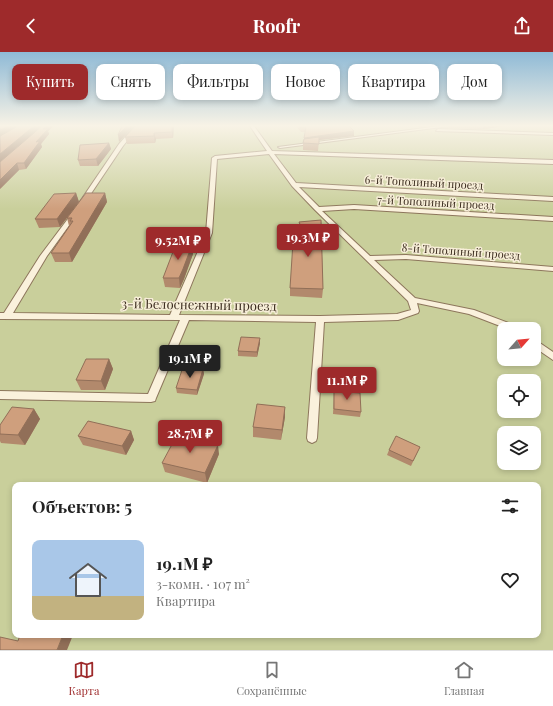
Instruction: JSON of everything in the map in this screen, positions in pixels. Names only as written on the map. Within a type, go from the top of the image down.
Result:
[{"type":"lane","points":[[3,316],[89,194],[115,154]]},
{"type":"lane","points":[[174,316],[209,233],[215,158],[243,154]]},
{"type":"lane","points":[[273,154],[294,185],[412,300],[471,312],[497,322]]},
{"type":"lane","points":[[362,154],[553,162]]},
{"type":"lane","name":"6-й Тополиный проезд","points":[[294,185],[553,199]]},
{"type":"lane","name":"7-й Тополиный проезд","points":[[317,209],[354,207],[553,219]]},
{"type":"lane","name":"8-й Тополиный проезд","points":[[368,258],[406,257],[553,269]]},
{"type":"lane","name":"3-й Белоснежный проезд","points":[[3,316],[174,316],[320,319],[398,317],[415,311],[412,300]]},
{"type":"lane","points":[[0,395],[150,398],[186,317]]},
{"type":"lane","points":[[312,438],[320,319]]},
{"type":"lane","points":[[541,348],[553,357]]},
{"type":"green space","points":[[0,154],[553,154],[553,650],[0,650]]},
{"type":"building","points":[[9,154],[31,154],[24,163],[17,163],[0,180],[0,162]]},
{"type":"building","points":[[79,154],[100,154],[96,159],[78,160]]},
{"type":"building","points":[[76,193],[57,219],[35,219],[54,194]]},
{"type":"building","points":[[86,193],[105,193],[69,253],[51,253],[73,221],[70,221],[72,218],[67,218]]},
{"type":"building","points":[[321,220],[323,289],[290,288],[293,242],[308,242],[299,222]]},
{"type":"building","points":[[176,244],[192,245],[179,278],[163,278]]},
{"type":"building","points":[[241,337],[260,338],[257,352],[238,351]]},
{"type":"building","points":[[86,359],[109,359],[101,381],[76,380]]},
{"type":"building","points":[[183,367],[203,369],[197,390],[176,388]]},
{"type":"building","points":[[334,391],[360,393],[361,412],[334,409]]},
{"type":"building","points":[[257,404],[285,407],[282,430],[253,427]]},
{"type":"building","points":[[12,407],[34,409],[18,435],[0,434],[0,425]]},
{"type":"building","points":[[88,421],[131,431],[122,446],[78,436]]},
{"type":"building","points":[[177,435],[218,445],[205,473],[162,463]]},
{"type":"building","points":[[396,436],[420,447],[413,461],[389,450]]},
{"type":"building","points":[[0,637],[18,641],[19,638],[62,638],[57,650],[0,650]]}]
